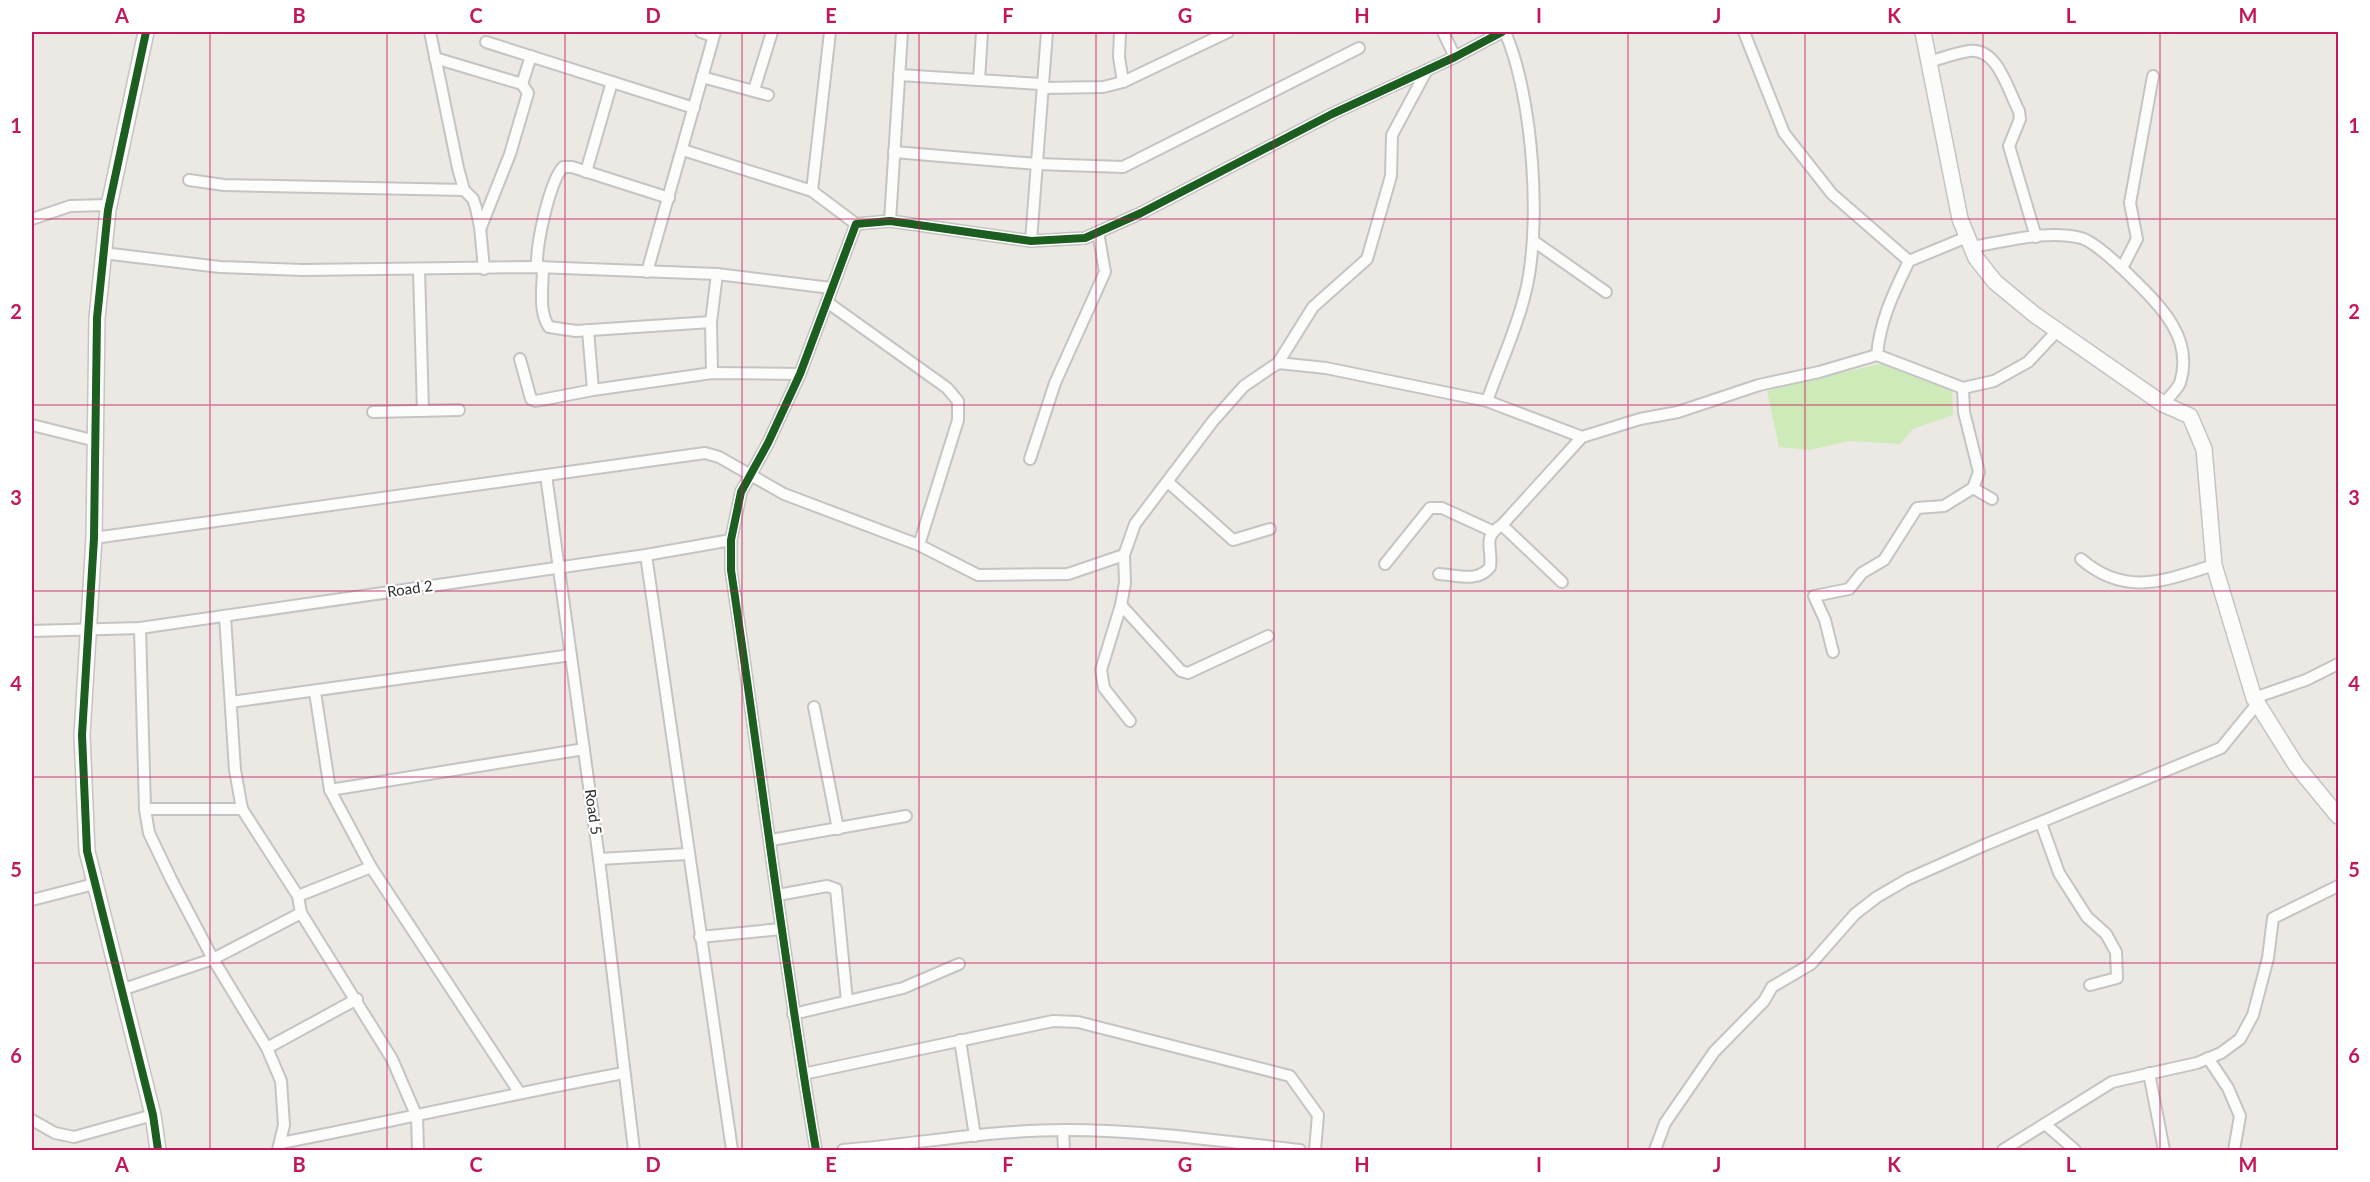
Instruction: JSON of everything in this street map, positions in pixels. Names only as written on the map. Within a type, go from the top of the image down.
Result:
[{"type":"street","points":[[146,32],[109,205],[97,318],[94,538],[82,735],[87,851],[153,1116],[158,1150]]},
{"type":"street","points":[[430,32],[464,190],[472,199],[480,227],[484,269]]},
{"type":"street","points":[[647,272],[684,150],[714,34],[701,32]]},
{"type":"street","points":[[754,90],[772,32]]},
{"type":"street","points":[[812,191],[830,32]]},
{"type":"street","points":[[890,221],[902,32]]},
{"type":"street","points":[[979,80],[982,32]]},
{"type":"street","points":[[1031,241],[1047,32]]},
{"type":"street","points":[[1120,32],[1119,57],[1123,82]]},
{"type":"street","points":[[1042,88],[1103,87],[1123,82],[1228,32]]},
{"type":"street","points":[[1443,32],[1455,57]]},
{"type":"street","points":[[684,150],[812,191],[856,224],[890,221],[1031,241],[1067,240],[1098,232],[1141,213],[1332,114],[1504,32],[1517,58],[1531,158],[1535,242],[1524,298],[1486,401]]},
{"type":"street","points":[[1744,32],[1784,133],[1832,194],[1909,261]]},
{"type":"street","points":[[1923,32],[1960,219],[1976,258],[1995,282],[2035,315],[2163,404],[2190,416],[2204,449],[2214,565],[2256,701],[2296,765],[2338,816]]},
{"type":"street","points":[[486,42],[694,108]]},
{"type":"street","points":[[894,152],[1037,164],[1123,167],[1359,48]]},
{"type":"street","points":[[1929,62],[1971,50],[1984,52],[1994,61],[2019,111],[2020,119],[2008,146],[2036,237]]},
{"type":"street","points":[[522,84],[531,56]]},
{"type":"street","points":[[435,58],[522,84],[528,93],[528,100],[480,227]]},
{"type":"street","points":[[1130,721],[1104,687],[1101,670],[1120,605],[1125,583],[1124,555],[1135,524],[1212,420],[1244,386],[1278,363],[1313,307],[1367,259],[1391,176],[1392,135],[1427,70]]},
{"type":"street","points":[[899,75],[1041,84],[1042,88]]},
{"type":"street","points":[[2122,268],[2137,240],[2130,203],[2153,76]]},
{"type":"street","points":[[702,77],[768,95]]},
{"type":"street","points":[[586,172],[612,82]]},
{"type":"street","points":[[669,198],[567,166],[557,176],[537,253],[545,321],[549,327],[588,330],[711,322]]},
{"type":"street","points":[[189,180],[224,185],[464,190]]},
{"type":"street","points":[[32,219],[70,206],[109,205]]},
{"type":"street","points":[[816,1150],[781,930],[771,840],[731,570],[731,540],[741,492],[800,374],[856,224]]},
{"type":"street","points":[[1030,459],[1055,383],[1106,272],[1098,232]]},
{"type":"street","points":[[1877,355],[1882,320],[1909,261],[1969,242],[2063,235],[2084,238],[2122,268],[2160,306],[2177,329],[2183,361],[2179,384],[2163,404]]},
{"type":"street","points":[[1535,242],[1606,292]]},
{"type":"street","points":[[103,253],[220,267],[419,270],[540,267],[717,274],[831,288]]},
{"type":"street","points":[[419,270],[423,411]]},
{"type":"street","points":[[711,373],[711,322],[717,274]]},
{"type":"street","points":[[827,302],[947,388],[957,401],[958,420],[919,545]]},
{"type":"street","points":[[588,330],[593,390]]},
{"type":"street","points":[[1439,574],[1479,578],[1485,574],[1490,567],[1488,537],[1582,437],[1640,419],[1677,412],[1759,385],[1819,372],[1877,355],[1963,388],[1994,381],[2028,362],[2058,330]]},
{"type":"street","points":[[520,359],[532,401],[711,373],[800,374]]},
{"type":"street","points":[[1278,363],[1326,368],[1486,401],[1582,437]]},
{"type":"street","points":[[1833,652],[1825,620],[1814,596],[1849,589],[1862,573],[1884,560],[1917,508],[1944,506],[1973,488],[1979,472],[1964,412],[1963,388]]},
{"type":"street","points":[[373,412],[459,410]]},
{"type":"street","points":[[32,425],[96,441]]},
{"type":"street","points":[[94,538],[705,453],[718,457],[784,494],[919,545],[978,575],[1068,574],[1124,555]]},
{"type":"street","name":"Road 5","points":[[546,475],[599,859],[634,1150]]},
{"type":"street","points":[[1168,482],[1233,540],[1270,529]]},
{"type":"street","points":[[1973,488],[1992,499]]},
{"type":"street","points":[[1385,564],[1430,508],[1442,508],[1497,528],[1562,582]]},
{"type":"street","name":"Road 2","points":[[32,632],[140,628],[559,568],[731,540]]},
{"type":"street","points":[[646,555],[687,854],[732,1150]]},
{"type":"street","points":[[2081,559],[2098,572],[2123,582],[2150,583],[2214,565]]},
{"type":"street","points":[[1120,605],[1181,671],[1188,673],[1193,673],[1268,636]]},
{"type":"street","points":[[225,616],[235,770],[242,808],[298,896],[301,913],[357,999],[392,1059],[417,1117],[418,1150]]},
{"type":"street","points":[[140,628],[146,809],[149,833],[213,959],[267,1048],[281,1081],[284,1102],[280,1147],[519,1092],[624,1073]]},
{"type":"street","points":[[231,702],[571,655]]},
{"type":"street","points":[[1655,1150],[1665,1123],[1714,1052],[1764,1001],[1772,987],[1811,964],[1856,914],[1908,879],[2222,748],[2256,701],[2338,664]]},
{"type":"street","points":[[315,692],[330,790],[371,867],[519,1092]]},
{"type":"street","points":[[814,707],[838,829]]},
{"type":"street","points":[[330,790],[584,749]]},
{"type":"street","points":[[146,809],[242,808]]},
{"type":"street","points":[[771,840],[906,816]]},
{"type":"street","points":[[2042,823],[2059,873],[2087,917],[2106,934],[2116,952],[2117,978],[2090,985]]},
{"type":"street","points":[[599,859],[687,854]]},
{"type":"street","points":[[298,896],[371,867]]},
{"type":"street","points":[[32,900],[94,884]]},
{"type":"street","points":[[778,895],[827,886],[836,889],[848,1001]]},
{"type":"street","points":[[2003,1150],[2112,1082],[2208,1058],[2240,1039],[2253,1015],[2268,958],[2273,918],[2338,886]]},
{"type":"street","points":[[122,990],[213,959],[301,913]]},
{"type":"street","points":[[700,937],[781,930]]},
{"type":"street","points":[[793,1014],[903,988],[959,964]]},
{"type":"street","points":[[267,1048],[357,999]]},
{"type":"street","points":[[803,1074],[1053,1021],[1078,1022],[1284,1074],[1295,1080],[1318,1115],[1315,1150]]},
{"type":"street","points":[[960,1040],[975,1136]]},
{"type":"street","points":[[2208,1058],[2228,1088],[2240,1116],[2234,1150]]},
{"type":"street","points":[[2149,1073],[2164,1150]]},
{"type":"street","points":[[32,1120],[55,1133],[74,1137],[153,1116]]},
{"type":"street","points":[[2045,1124],[2075,1150]]},
{"type":"street","points":[[1063,1130],[1064,1150]]},
{"type":"street","points":[[843,1150],[908,1148],[975,1136],[1063,1130],[1157,1133],[1300,1150]]},
{"type":"green space","points":[[1883,363],[1952,388],[1953,415],[1913,429],[1900,444],[1849,441],[1810,450],[1779,447],[1767,391]]},
{"type":"cycle path","points":[[146,32],[108,210],[97,318],[94,538],[82,735],[87,851],[153,1115],[158,1150]]},
{"type":"cycle path","points":[[816,1150],[793,1006],[731,570],[731,540],[741,492],[768,443],[800,374],[856,224],[890,221],[1031,241],[1085,238],[1141,213],[1332,114],[1455,57],[1502,32]]}]
